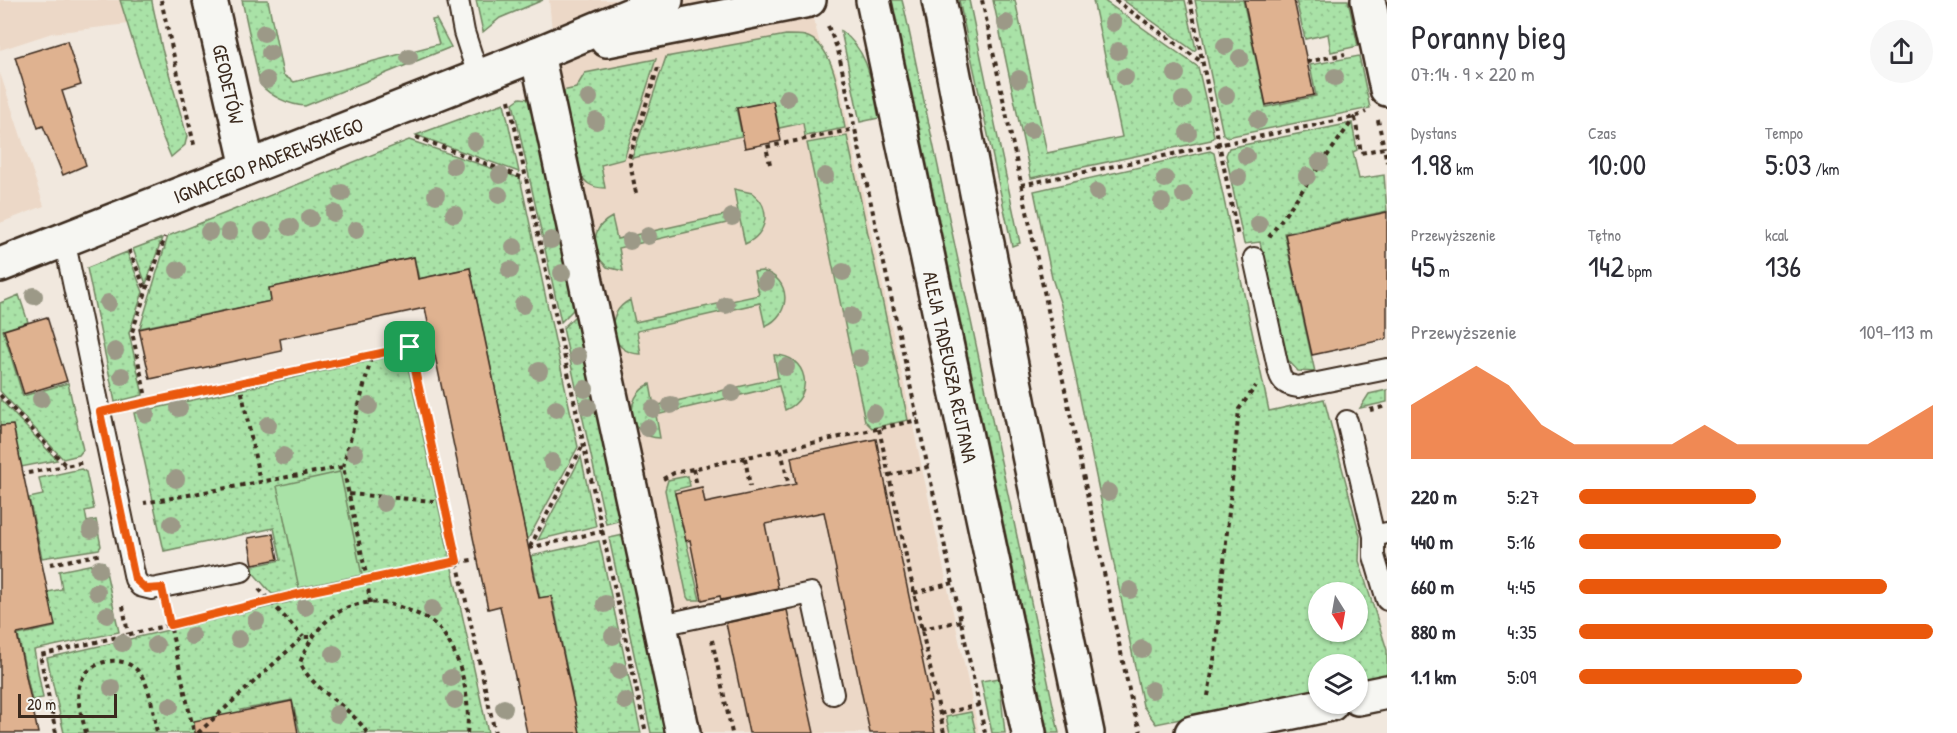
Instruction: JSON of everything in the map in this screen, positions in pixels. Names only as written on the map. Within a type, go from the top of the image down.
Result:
[{"type":"street","name":"GEODETÓW","points":[[210,0],[248,167]]},
{"type":"street","name":"IGNACEGO PADEREWSKIEGO","points":[[0,265],[478,75],[537,54],[666,0]]},
{"type":"street","name":"ALEJA TADEUSZA REJTANA","points":[[873,0],[1029,733]]},
{"type":"street","points":[[939,0],[1025,436],[1087,733]]},
{"type":"street","points":[[1368,0],[1381,98]]},
{"type":"street","name":"IGNACEGO PADEREWSKIEGO","points":[[537,54],[818,13]]},
{"type":"street","points":[[537,54],[683,733]]},
{"type":"street","points":[[1368,696],[1387,692]]},
{"type":"street","points":[[1203,732],[1308,709]]},
{"type":"lane","points":[[458,0],[464,32],[478,75]]},
{"type":"lane","points":[[64,239],[135,579],[146,589],[162,588],[242,571]]},
{"type":"lane","points":[[1254,258],[1281,380],[1288,385],[1298,387],[1387,369]]},
{"type":"lane","points":[[1347,421],[1380,534],[1374,556],[1387,600]]},
{"type":"lane","points":[[661,625],[811,592],[833,694]]},
{"type":"path","points":[[161,0],[195,149]]},
{"type":"path","points":[[982,0],[1140,733]]},
{"type":"path","points":[[1115,0],[1203,64]]},
{"type":"path","points":[[1190,0],[1239,242],[1254,258],[1355,117],[1381,98]]},
{"type":"path","points":[[818,13],[838,51],[985,733]]},
{"type":"path","points":[[1307,62],[1352,52]]},
{"type":"path","points":[[636,193],[629,158],[660,62]]},
{"type":"path","points":[[507,95],[646,733]]},
{"type":"path","points":[[1021,185],[1355,117]]},
{"type":"path","points":[[1355,117],[1361,153],[1384,148],[1387,162]]},
{"type":"path","points":[[770,164],[766,147],[855,129]]},
{"type":"path","points":[[411,135],[526,179]]},
{"type":"path","points":[[147,402],[132,332],[166,235]]},
{"type":"path","points":[[100,412],[410,347],[495,733]]},
{"type":"path","points":[[370,603],[343,467],[372,355]]},
{"type":"path","points":[[1203,732],[1215,654],[1239,409],[1276,359]]},
{"type":"path","points":[[240,382],[260,482]]},
{"type":"path","points":[[0,395],[66,466]]},
{"type":"path","points":[[658,482],[674,473],[867,429],[879,429],[918,420]]},
{"type":"path","points":[[879,429],[944,733]]},
{"type":"path","points":[[583,445],[529,548],[639,523]]},
{"type":"path","points":[[781,450],[788,482]]},
{"type":"path","points":[[28,473],[110,457]]},
{"type":"path","points":[[744,458],[750,486]]},
{"type":"path","points":[[120,508],[343,467]]},
{"type":"path","points":[[889,476],[928,467]]},
{"type":"path","points":[[693,469],[697,485]]},
{"type":"path","points":[[349,494],[444,502]]},
{"type":"path","points":[[56,733],[40,655],[367,579],[477,559]]},
{"type":"path","points":[[242,571],[303,638]]},
{"type":"path","points":[[914,593],[953,583]]},
{"type":"path","points":[[162,588],[196,733],[303,638],[312,638]]},
{"type":"path","points":[[367,733],[342,704],[306,675],[300,663],[312,638],[332,616],[350,606],[370,603],[400,607],[428,619],[441,631],[454,655],[462,680],[467,708],[467,733]]},
{"type":"path","points":[[707,614],[732,733]]},
{"type":"path","points":[[921,629],[961,621]]},
{"type":"path","points":[[86,733],[79,698],[80,685],[90,670],[100,663],[112,661],[130,665],[143,678],[157,733]]},
{"type":"path","points":[[940,714],[979,705]]},
{"type":"shaded area","points":[[0,0],[120,0],[128,24],[52,33],[0,50]]},
{"type":"shaded area","points":[[549,0],[809,0],[819,41],[837,73],[979,733],[696,733],[557,82]]},
{"type":"shaded area","points":[[0,73],[44,206],[0,223]]},
{"type":"green space","points":[[120,0],[152,0],[162,49],[187,136],[185,145],[171,157],[161,133]]},
{"type":"green space","points":[[242,0],[268,0],[283,75],[294,82],[439,44],[432,20],[436,19],[451,47],[305,106],[299,105],[274,96],[260,84]]},
{"type":"green space","points":[[476,0],[543,0],[500,18],[483,32]]},
{"type":"green space","points":[[892,0],[902,0],[905,12],[1059,733],[1048,733]]},
{"type":"green space","points":[[959,0],[969,0],[1020,243],[1012,246]]},
{"type":"green space","points":[[993,0],[1015,0],[1047,153],[1122,137],[1093,0],[1103,0],[1198,67],[1214,136],[1211,140],[1031,178]]},
{"type":"green space","points":[[1123,0],[1185,0],[1196,49],[1194,51]]},
{"type":"green space","points":[[1195,0],[1243,0],[1266,107],[1316,96],[1310,65],[1359,56],[1370,108],[1227,137],[1223,134]]},
{"type":"green space","points":[[1296,0],[1348,0],[1358,46],[1331,52],[1328,34],[1305,39]]},
{"type":"green space","points":[[841,31],[851,39],[864,59],[872,82],[879,118],[860,122]]},
{"type":"green space","points":[[786,35],[805,36],[815,41],[824,50],[835,75],[845,128],[805,136],[803,123],[779,128],[773,101],[736,108],[742,136],[632,158],[666,57]]},
{"type":"green space","points":[[656,59],[624,159],[601,165],[605,188],[592,186],[578,171],[562,91],[576,88],[585,73]]},
{"type":"green space","points":[[520,98],[529,99],[575,308],[561,322],[513,103]]},
{"type":"green space","points":[[504,103],[519,172],[416,135]]},
{"type":"green space","points":[[1352,123],[1357,150],[1353,152],[1359,179],[1384,175],[1387,211],[1284,233],[1315,372],[1298,371],[1286,358],[1260,242],[1244,244],[1226,155],[1229,148]]},
{"type":"green space","points":[[847,136],[908,420],[872,428],[865,421],[807,143]]},
{"type":"green space","points":[[409,140],[520,178],[578,447],[527,541],[470,268],[419,279],[414,257],[269,288],[271,301],[140,328],[168,236]]},
{"type":"green space","points":[[1210,151],[1214,153],[1269,411],[1324,399],[1360,536],[1359,561],[1366,582],[1308,582],[1308,642],[1368,642],[1368,590],[1387,650],[1387,677],[1368,681],[1368,654],[1308,654],[1308,693],[1156,724],[1143,706],[1061,305],[1052,278],[1034,191]]},
{"type":"green space","points":[[734,189],[752,193],[759,199],[765,213],[762,228],[752,240],[745,244],[740,220],[619,248],[623,271],[607,267],[596,255],[596,233],[602,224],[612,217],[617,239],[738,212]]},
{"type":"green space","points":[[162,238],[146,284],[133,249]]},
{"type":"green space","points":[[127,252],[143,292],[129,333],[143,395],[115,402],[87,268]]},
{"type":"green space","points":[[762,271],[779,281],[785,297],[780,314],[765,326],[760,303],[637,331],[641,354],[622,348],[616,341],[613,332],[615,314],[630,300],[635,322],[759,295],[754,272]]},
{"type":"green space","points":[[19,295],[28,322],[3,330],[23,396],[68,383],[83,450],[79,455],[63,459],[0,391],[0,303]]},
{"type":"green space","points":[[576,315],[622,520],[606,524],[563,328]]},
{"type":"green space","points":[[405,353],[488,733],[300,733],[292,700],[240,710],[244,733],[64,733],[47,658],[290,602],[289,592],[272,594],[248,567],[281,560],[274,528],[164,551],[134,413]]},
{"type":"green space","points":[[774,355],[794,361],[804,377],[801,396],[795,404],[785,410],[779,386],[656,415],[660,438],[649,436],[635,424],[632,407],[635,398],[650,384],[654,406],[778,378]]},
{"type":"green space","points":[[1387,390],[1387,402],[1360,408],[1369,394]]},
{"type":"green space","points":[[0,399],[57,460],[21,467],[0,445]]},
{"type":"green space","points":[[581,457],[596,526],[538,540]]},
{"type":"green space","points":[[81,469],[86,472],[94,509],[85,511],[87,522],[96,520],[101,546],[99,549],[42,558],[29,498],[43,495],[39,478]]},
{"type":"green space","points":[[340,472],[362,575],[299,588],[277,486]]},
{"type":"green space","points":[[688,476],[690,486],[674,490],[700,600],[689,600],[687,597],[665,490],[668,480]]},
{"type":"green space","points":[[624,535],[667,733],[651,733],[609,538]]},
{"type":"green space","points":[[599,541],[641,733],[580,733],[552,596],[540,598],[531,556]]},
{"type":"green space","points":[[104,562],[119,632],[34,650],[43,698],[32,700],[18,635],[55,627],[48,592],[62,589],[59,571]]},
{"type":"green space","points":[[999,678],[1005,733],[992,733],[981,681]]},
{"type":"green space","points":[[971,712],[976,733],[950,733],[946,717]]},
{"type":"building","points":[[1244,0],[1294,0],[1314,95],[1266,105]]},
{"type":"building","points":[[67,41],[81,85],[62,91],[86,165],[63,175],[43,126],[38,128],[15,57]]},
{"type":"building","points":[[773,101],[781,141],[745,148],[737,108]]},
{"type":"building","points":[[1387,212],[1387,339],[1312,355],[1285,234]]},
{"type":"building","points":[[414,257],[418,279],[470,268],[539,598],[551,596],[580,733],[527,733],[500,606],[488,609],[425,308],[280,339],[282,351],[150,379],[139,329],[271,301],[269,288]]},
{"type":"building","points":[[47,317],[67,381],[24,394],[4,330]]},
{"type":"building","points":[[13,425],[55,626],[17,634],[38,733],[0,733],[0,426]]},
{"type":"building","points":[[876,439],[931,701],[928,701],[935,733],[870,733],[824,512],[765,524],[778,588],[721,600],[720,596],[702,600],[690,540],[686,541],[675,493],[702,487],[705,503],[796,484],[791,457]]},
{"type":"building","points":[[273,534],[278,559],[253,564],[248,538]]},
{"type":"building","points":[[787,610],[814,733],[749,733],[726,623]]},
{"type":"building","points":[[292,701],[298,733],[195,733],[194,721]]},
{"type":"route","points":[[410,347],[457,561],[298,594],[170,625],[162,588],[146,589],[135,579],[100,412],[410,347]]}]
